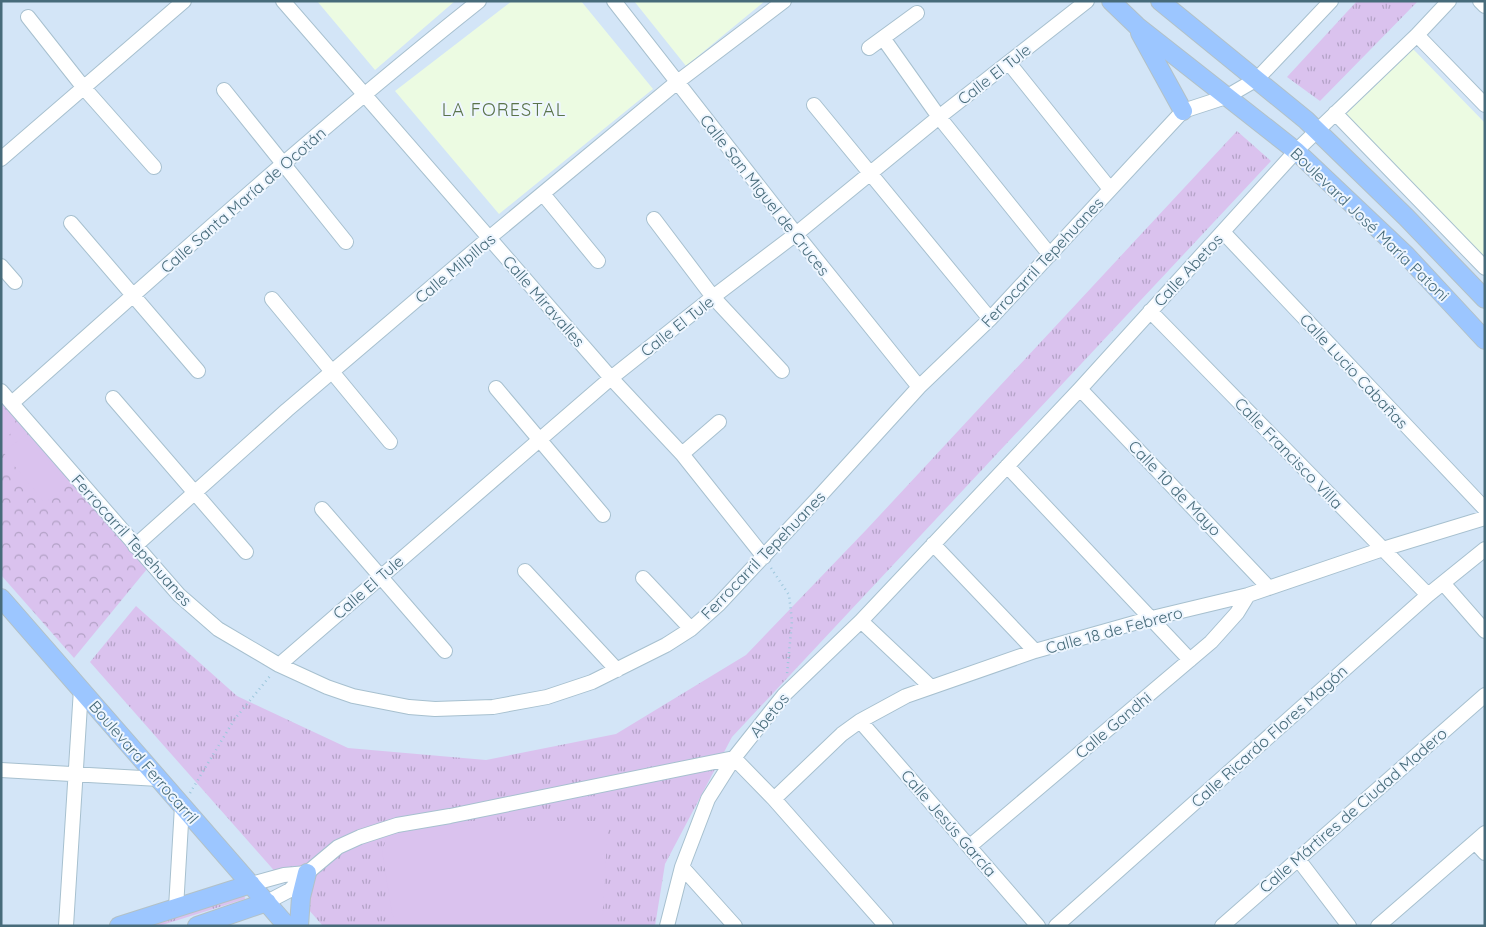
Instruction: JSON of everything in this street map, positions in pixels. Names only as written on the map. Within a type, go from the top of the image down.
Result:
[{"type":"main road","name":"Boulevard José María Patoni","points":[[1111,1],[1136,26],[1296,151],[1406,255],[1485,340]]},
{"type":"main road","name":"Boulevard José María Patoni","points":[[1160,1],[1317,130],[1406,217],[1485,300]]},
{"type":"main road","points":[[1136,26],[1183,110]]},
{"type":"main road","name":"Boulevard Ferrocarril","points":[[1,598],[288,926]]},
{"type":"main road","points":[[299,926],[301,897],[307,873]]},
{"type":"main road","points":[[119,926],[251,884]]},
{"type":"main road","points":[[203,925],[267,902]]},
{"type":"street","points":[[1,159],[184,1]]},
{"type":"street","name":"Calle Miravalles","points":[[283,1],[611,378],[682,454],[764,557]]},
{"type":"street","name":"Calle Santa María de Ocotán","points":[[12,403],[364,95],[479,1]]},
{"type":"street","name":"Calle San Miguel de Cruces","points":[[614,1],[676,83],[919,387]]},
{"type":"street","name":"Calle Milpillas","points":[[135,546],[332,371],[489,238],[676,83],[784,1]]},
{"type":"street","name":"Calle El Tule","points":[[279,665],[611,378],[713,296],[796,234],[939,117],[1087,1]]},
{"type":"street","points":[[1183,110],[1226,97],[1257,80],[1331,1]]},
{"type":"street","name":"Calle Abetos","points":[[933,544],[1080,389],[1296,151],[1417,35],[1449,1]]},
{"type":"street","points":[[1480,1],[1485,6]]},
{"type":"street","points":[[868,48],[916,13]]},
{"type":"street","points":[[28,18],[84,88],[154,167]]},
{"type":"street","points":[[1417,35],[1485,105]]},
{"type":"street","points":[[883,38],[939,117],[1050,255]]},
{"type":"street","points":[[1009,63],[1110,190]]},
{"type":"street","points":[[224,90],[346,242]]},
{"type":"street","points":[[814,106],[869,175],[990,319]]},
{"type":"street","name":"Ferrocarril Tepehuanes","points":[[1,391],[179,595],[198,613],[225,633],[279,665],[327,687],[382,703],[434,709],[493,707],[547,697],[578,687],[666,645],[691,628],[719,604],[919,387],[990,319],[1183,110]]},
{"type":"street","points":[[1335,113],[1485,268]]},
{"type":"street","points":[[543,194],[598,261]]},
{"type":"street","points":[[654,219],[713,296],[782,372]]},
{"type":"street","points":[[71,223],[198,371]]},
{"type":"street","name":"Calle Lucio Cabañas","points":[[1222,232],[1485,510]]},
{"type":"street","points":[[1,266],[15,282]]},
{"type":"street","points":[[272,300],[390,442]]},
{"type":"street","name":"Calle Francisco Villa","points":[[1150,311],[1428,595]]},
{"type":"street","points":[[496,388],[602,515]]},
{"type":"street","name":"Calle 10 de Mayo","points":[[1080,389],[1269,588]]},
{"type":"street","points":[[113,398],[246,552]]},
{"type":"street","points":[[682,454],[719,422]]},
{"type":"street","points":[[1008,466],[1190,660]]},
{"type":"street","points":[[322,510],[445,651]]},
{"type":"street","name":"Calle 18 de Febrero","points":[[774,800],[842,734],[860,721],[906,696],[1036,651],[1152,618],[1248,595],[1383,549],[1485,518]]},
{"type":"street","points":[[933,544],[1036,651]]},
{"type":"street","name":"Abetos","points":[[666,926],[682,867],[708,799],[720,778],[784,695],[861,621],[933,544]]},
{"type":"street","name":"Calle Ricardo Flores Magón","points":[[1056,926],[1428,595],[1485,549]]},
{"type":"street","points":[[525,571],[616,670]]},
{"type":"street","points":[[643,578],[691,628]]},
{"type":"street","points":[[1443,583],[1485,631]]},
{"type":"street","name":"Calle Gandhi","points":[[970,846],[1224,630],[1248,595]]},
{"type":"street","points":[[861,621],[931,687]]},
{"type":"street","points":[[66,926],[81,689]]},
{"type":"street","name":"Calle Mártires de Ciudad Madero","points":[[1222,926],[1485,695]]},
{"type":"street","name":"Calle Jesús García","points":[[860,721],[1038,926]]},
{"type":"street","points":[[267,902],[290,890],[338,847],[360,837],[397,825],[734,758],[886,926]]},
{"type":"street","points":[[1,770],[159,779]]},
{"type":"street","points":[[176,908],[182,806]]},
{"type":"street","points":[[1378,926],[1480,838],[1485,854]]},
{"type":"street","points":[[1298,859],[1349,926]]},
{"type":"street","points":[[682,867],[735,926]]},
{"type":"street","points":[[251,884],[284,875],[307,873]]},
{"type":"path","points":[[764,557],[789,595],[792,621],[790,656],[784,695]]},
{"type":"path","points":[[182,806],[234,720],[279,665]]},
{"type":"shaded area","points":[[1,1],[1485,1],[1485,926],[1,926]]},
{"type":"shaded area","points":[[317,1],[455,1],[375,70]]},
{"type":"shaded area","points":[[512,1],[581,1],[653,89],[499,214],[395,91]]},
{"type":"shaded area","points":[[634,1],[765,1],[686,66]]},
{"type":"shaded area","points":[[1413,49],[1485,123],[1485,260],[1345,115]]},
{"type":"green space","points":[[1357,1],[1418,1],[1320,101],[1287,77]]},
{"type":"green space","points":[[1237,131],[1271,161],[732,737],[665,864],[655,926],[323,926],[90,662],[136,606],[237,696],[348,748],[486,760],[616,734],[746,655],[867,529]]},
{"type":"green space","points":[[1,401],[147,569],[74,658],[1,575]]},
{"type":"green space","points":[[1,404],[19,427],[1,441]]},
{"type":"green space","points":[[27,434],[68,484],[45,503],[3,452]]},
{"type":"green space","points":[[393,821],[608,821],[602,926],[399,926],[392,913],[382,851]]},
{"type":"green space","points":[[244,893],[245,899],[159,926],[137,926]]},
{"type":"district","name":"LA FORESTAL","points":[[504,110]]}]
